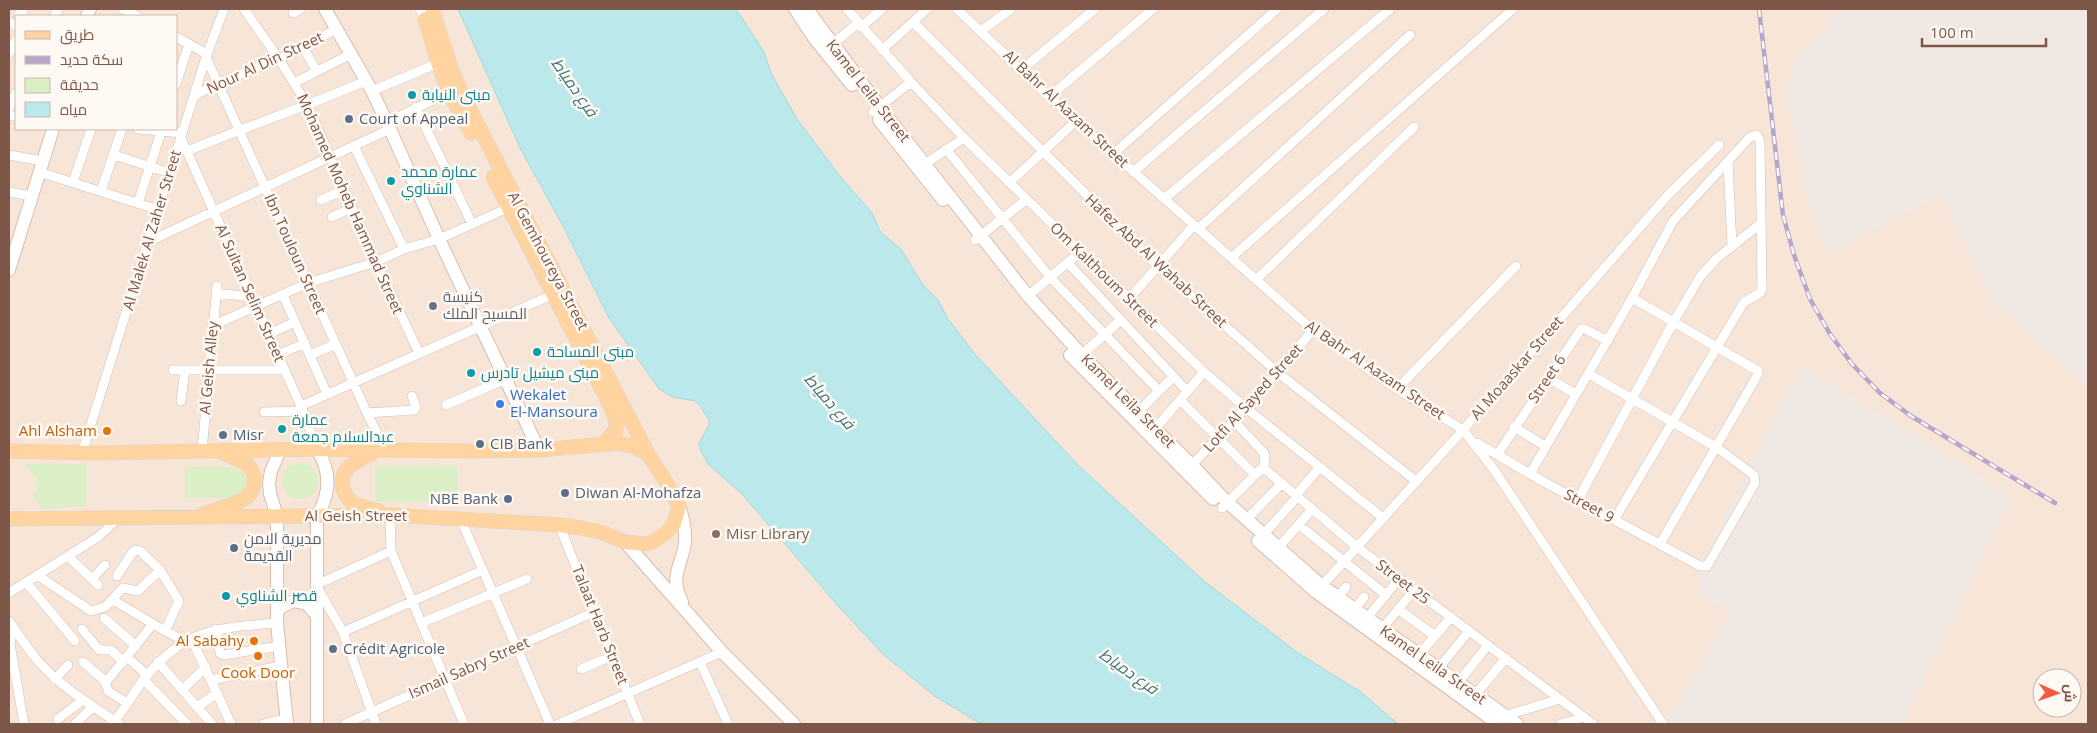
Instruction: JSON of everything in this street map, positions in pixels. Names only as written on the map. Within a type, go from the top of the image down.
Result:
[{"type":"main road","name":"Al Gemhoureya Street","points":[[421,9],[449,92],[612,407],[616,421],[616,430],[604,442]]},
{"type":"main road","name":"Al Gemhoureya Street","points":[[432,9],[452,71],[465,100],[648,454],[668,485],[678,506]]},
{"type":"main road","points":[[9,451],[82,453],[202,452],[316,448],[430,452],[539,450],[619,442],[648,454]]},
{"type":"main road","points":[[195,517],[243,500],[253,489],[254,482],[250,468],[245,463],[218,451]]},
{"type":"main road","points":[[382,451],[350,465],[343,477],[342,484],[347,497],[353,502],[390,515]]},
{"type":"main road","name":"Al Geish Street","points":[[9,519],[390,515],[559,525],[604,533],[625,542],[644,544],[661,538],[674,524],[678,506]]},
{"type":"street","points":[[132,14],[144,9]]},
{"type":"street","name":"Al Malek Al Zaher Street","points":[[82,453],[150,241],[181,136],[224,9]]},
{"type":"street","name":"Mohamed Moheb Hammad Street","points":[[244,9],[279,59],[308,106],[351,208],[418,353]]},
{"type":"street","points":[[325,9],[369,86],[539,450]]},
{"type":"street","name":"Kamel Leila Street","points":[[795,9],[814,38],[925,164],[1033,312],[1225,505],[1319,589],[1501,720],[1517,724]]},
{"type":"street","name":"Kamel Leila Street","points":[[807,9],[876,109],[897,144],[1079,358]]},
{"type":"street","name":"Om Kalthoum Street","points":[[847,9],[911,82],[964,138],[1204,372],[1383,518]]},
{"type":"street","points":[[832,44],[882,9]]},
{"type":"street","points":[[882,50],[927,9]]},
{"type":"street","name":"Al Bahr Al Aazam Street","points":[[959,9],[1049,98],[1313,330],[1397,389],[1463,430],[1474,441],[1663,724]]},
{"type":"street","points":[[982,30],[1011,9]]},
{"type":"street","points":[[1021,70],[1094,9]]},
{"type":"street","points":[[1049,98],[1153,9]]},
{"type":"street","points":[[1113,154],[1277,9]]},
{"type":"street","points":[[1133,172],[1324,9]]},
{"type":"street","points":[[1164,199],[1390,9]]},
{"type":"street","points":[[1231,258],[1513,9]]},
{"type":"street","name":"Hafez Abd Al Wahab Street","points":[[913,22],[1158,266],[1278,372],[1416,481]]},
{"type":"street","name":"Nour Al Din Street","points":[[194,96],[218,83],[279,59],[337,29]]},
{"type":"street","points":[[1129,299],[1196,227],[1410,35]]},
{"type":"street","points":[[178,38],[207,56]]},
{"type":"street","points":[[9,54],[15,42]]},
{"type":"street","points":[[178,78],[189,44]]},
{"type":"street","points":[[303,46],[316,70]]},
{"type":"street","points":[[294,83],[316,70],[351,54]]},
{"type":"street","name":"Ibn Touloun Street","points":[[207,56],[367,413],[382,451]]},
{"type":"street","points":[[186,152],[239,130],[438,63]]},
{"type":"street","points":[[876,109],[911,82]]},
{"type":"street","points":[[150,241],[330,158],[388,126],[416,107],[449,92]]},
{"type":"street","points":[[9,108],[15,95]]},
{"type":"street","points":[[416,107],[472,224]]},
{"type":"street","points":[[1009,183],[1076,121]]},
{"type":"street","points":[[1256,280],[1414,127]]},
{"type":"street","points":[[9,270],[11,254],[53,130]]},
{"type":"street","points":[[73,182],[91,130]]},
{"type":"street","points":[[101,191],[122,130]]},
{"type":"street","points":[[138,203],[162,130],[181,136]]},
{"type":"street","name":"Al Sultan Selim Street","points":[[181,136],[186,152],[302,408],[316,448]]},
{"type":"street","points":[[1530,474],[1608,341],[1673,221],[1752,136],[1759,137],[1762,289],[1744,302],[1614,520]]},
{"type":"street","points":[[925,164],[964,138]]},
{"type":"street","name":"Al Moaaskar Street","points":[[1319,589],[1463,430],[1668,195],[1719,145]]},
{"type":"street","points":[[354,146],[404,249]]},
{"type":"street","points":[[946,149],[1050,277],[1158,392]]},
{"type":"street","points":[[9,155],[41,166],[73,182],[159,210]]},
{"type":"street","points":[[114,155],[170,173]]},
{"type":"street","points":[[1728,162],[1732,246]]},
{"type":"street","points":[[321,200],[344,190]]},
{"type":"street","points":[[9,192],[32,196]]},
{"type":"street","points":[[977,237],[1026,200]]},
{"type":"street","points":[[332,217],[351,208]]},
{"type":"street","points":[[212,326],[308,283],[376,262],[404,249],[439,238],[508,208]]},
{"type":"street","points":[[1578,500],[1674,321],[1706,270],[1760,224]]},
{"type":"street","points":[[1028,296],[1080,252]]},
{"type":"street","points":[[1068,263],[1187,392]]},
{"type":"street","points":[[1397,389],[1516,266]]},
{"type":"street","name":"Al Geish Alley","points":[[202,452],[212,326],[217,289],[252,297]]},
{"type":"street","points":[[264,412],[302,408],[353,382],[554,294]]},
{"type":"street","points":[[283,295],[327,394]]},
{"type":"street","points":[[1632,298],[1757,369],[1758,374],[1660,544]]},
{"type":"street","points":[[1079,358],[1121,320]]},
{"type":"street","points":[[268,334],[295,322]]},
{"type":"street","name":"Street 6","points":[[1497,455],[1514,427],[1582,329],[1608,341]]},
{"type":"street","name":"Lotfi Al Sayed Street","points":[[1189,468],[1246,408],[1313,330]]},
{"type":"street","points":[[278,355],[305,343]]},
{"type":"street","points":[[310,355],[336,344]]},
{"type":"street","points":[[173,370],[285,370]]},
{"type":"street","points":[[181,400],[185,370]]},
{"type":"street","points":[[1155,430],[1204,372]]},
{"type":"street","points":[[1589,374],[1716,447]]},
{"type":"street","points":[[1135,415],[1173,377]]},
{"type":"street","points":[[1548,378],[1576,394]]},
{"type":"street","points":[[446,405],[506,380]]},
{"type":"street","points":[[367,413],[414,410],[416,407],[412,396]]},
{"type":"street","points":[[1180,400],[1255,475]]},
{"type":"street","name":"Kamel Leila Street","points":[[1135,415],[1155,430],[1189,468]]},
{"type":"street","points":[[1225,505],[1263,469],[1265,460],[1264,453],[1234,421]]},
{"type":"street","points":[[1514,427],[1545,446]]},
{"type":"street","name":"Street 9","points":[[1474,441],[1530,474],[1700,566],[1707,566],[1756,480],[1751,472],[1716,447]]},
{"type":"street","points":[[316,448],[325,464],[328,482],[325,500],[317,516],[318,724]]},
{"type":"street","points":[[264,724],[286,722],[277,618],[277,516],[270,494],[269,482],[271,471],[280,450]]},
{"type":"street","points":[[1264,534],[1320,467]]},
{"type":"street","name":"Street 25","points":[[1263,469],[1357,547],[1594,724]]},
{"type":"street","points":[[1247,519],[1282,483]]},
{"type":"street","name":"Kamel Leila Street","points":[[1225,505],[1247,519],[1279,547],[1319,589],[1342,592],[1354,609],[1475,695],[1501,720]]},
{"type":"street","points":[[678,506],[684,520],[686,534],[684,549],[675,578],[678,594],[686,609]]},
{"type":"street","points":[[1279,547],[1312,509]]},
{"type":"street","points":[[390,515],[391,551],[464,724]]},
{"type":"street","points":[[9,593],[98,537],[121,517]]},
{"type":"street","points":[[461,520],[550,724]]},
{"type":"street","name":"Talaat Harb Street","points":[[559,525],[640,724]]},
{"type":"street","points":[[1299,525],[1386,595]]},
{"type":"street","points":[[625,542],[722,652],[794,724]]},
{"type":"street","points":[[117,576],[135,550],[140,551],[160,570],[180,601],[165,631]]},
{"type":"street","points":[[316,585],[391,551]]},
{"type":"street","points":[[68,556],[95,582],[105,565]]},
{"type":"street","points":[[655,575],[668,575],[677,567]]},
{"type":"street","points":[[36,575],[91,611],[105,607],[123,588],[133,591],[140,590],[160,570]]},
{"type":"street","points":[[343,632],[483,570]]},
{"type":"street","points":[[421,623],[527,579]]},
{"type":"street","points":[[1366,618],[1399,579]]},
{"type":"street","points":[[26,582],[75,641]]},
{"type":"street","points":[[316,585],[343,632],[376,724]]},
{"type":"street","points":[[1382,629],[1414,590]]},
{"type":"street","points":[[1354,609],[1364,597]]},
{"type":"street","points":[[113,600],[165,631],[187,641],[199,651],[231,724]]},
{"type":"street","points":[[277,618],[281,607],[294,601],[307,604],[317,616]]},
{"type":"street","points":[[1398,609],[1435,636]]},
{"type":"street","name":"Ismail Sabry Street","points":[[345,724],[594,612]]},
{"type":"street","points":[[1419,656],[1451,617]]},
{"type":"street","points":[[104,618],[136,646]]},
{"type":"street","points":[[10,624],[37,659],[56,678],[82,700],[115,723],[145,677],[158,662],[187,641],[202,633],[216,629],[277,618]]},
{"type":"street","points":[[10,624],[13,689],[24,724]]},
{"type":"street","points":[[106,682],[153,624]]},
{"type":"street","points":[[82,629],[99,650],[111,650],[125,659],[145,677],[187,724]]},
{"type":"street","points":[[216,629],[220,653],[224,655],[279,646]]},
{"type":"street","points":[[1438,669],[1469,631]]},
{"type":"street","points":[[1458,683],[1488,645]]},
{"type":"street","points":[[558,724],[722,652]]},
{"type":"street","points":[[581,669],[612,656]]},
{"type":"street","points":[[1475,695],[1506,658]]},
{"type":"street","points":[[83,662],[106,682],[108,691],[127,703]]},
{"type":"street","points":[[158,662],[212,724]]},
{"type":"street","points":[[700,662],[728,724]]},
{"type":"street","points":[[56,678],[68,665]]},
{"type":"street","points":[[211,680],[280,666]]},
{"type":"street","points":[[182,690],[206,667]]},
{"type":"street","points":[[197,707],[217,693]]},
{"type":"street","points":[[1501,720],[1560,699]]},
{"type":"street","points":[[58,719],[82,700]]},
{"type":"street","points":[[158,709],[165,701]]},
{"type":"street","points":[[75,724],[92,707]]},
{"type":"street","points":[[1560,724],[1584,717]]},
{"type":"shaded area","points":[[9,9],[2088,9],[2088,724],[9,724]]},
{"type":"shaded area","points":[[1835,9],[2088,9],[2088,385],[1993,304],[1941,195],[1826,255],[1809,202],[1786,91],[1800,53],[1828,24]]},
{"type":"shaded area","points":[[1803,366],[2012,496],[1902,724],[1668,724],[1666,722],[1730,610],[1698,595],[1703,562],[1779,406]]},
{"type":"green space","points":[[300,463],[307,464],[313,468],[317,474],[317,488],[313,494],[307,498],[300,499],[293,498],[287,494],[283,488],[282,481],[283,474],[287,468],[293,464]]},
{"type":"green space","points":[[24,464],[87,464],[86,506],[42,509],[32,495],[38,490],[34,485],[39,481]]},
{"type":"green space","points":[[216,466],[236,469],[244,473],[247,481],[246,491],[234,498],[185,498],[185,467]]},
{"type":"green space","points":[[375,466],[457,466],[458,502],[375,502]]},
{"type":"water","name":"فرع دمياط","points":[[458,9],[736,9],[764,52],[771,73],[797,119],[839,175],[872,213],[881,233],[901,249],[923,285],[938,300],[948,319],[975,354],[1047,432],[1079,466],[1204,581],[1298,653],[1361,692],[1398,724],[981,724],[936,697],[884,655],[840,608],[742,494],[708,464],[699,447],[699,443],[709,425],[709,420],[695,401],[673,397],[659,389],[609,318],[563,226],[520,148]]},
{"type":"railway","points":[[1759,9],[1783,215],[1794,255],[1810,299],[1830,334],[1852,364],[1880,393],[1911,416],[2055,503]]},
{"type":"place","name":"مبنى النيابة","points":[[412,95]]},
{"type":"place","name":"Court of Appeal","points":[[349,119]]},
{"type":"place","name":"عمارة محمد الشناوي","points":[[391,181]]},
{"type":"place","name":"كنيسة المسيح الملك","points":[[433,306]]},
{"type":"place","name":"مبنى المساحة","points":[[537,352]]},
{"type":"place","name":"مبنى ميشيل تادرس","points":[[471,373]]},
{"type":"place","name":"Wekalet El-Mansoura","points":[[500,404]]},
{"type":"place","name":"عمارة عبدالسلام جمعة","points":[[282,429]]},
{"type":"place","name":"Ahl Alsham","points":[[107,431]]},
{"type":"place","name":"Misr","points":[[223,435]]},
{"type":"place","name":"CIB Bank","points":[[480,444]]},
{"type":"place","name":"Diwan Al-Mohafza","points":[[565,493]]},
{"type":"place","name":"NBE Bank","points":[[508,499]]},
{"type":"place","name":"Misr Library","points":[[716,534]]},
{"type":"place","name":"مديرية الامن القديمة","points":[[234,548]]},
{"type":"place","name":"قصر الشناوي","points":[[226,596]]},
{"type":"place","name":"Al Sabahy","points":[[254,641]]},
{"type":"place","name":"Crédit Agricole","points":[[333,649]]},
{"type":"place","name":"Cook Door","points":[[258,656]]}]
